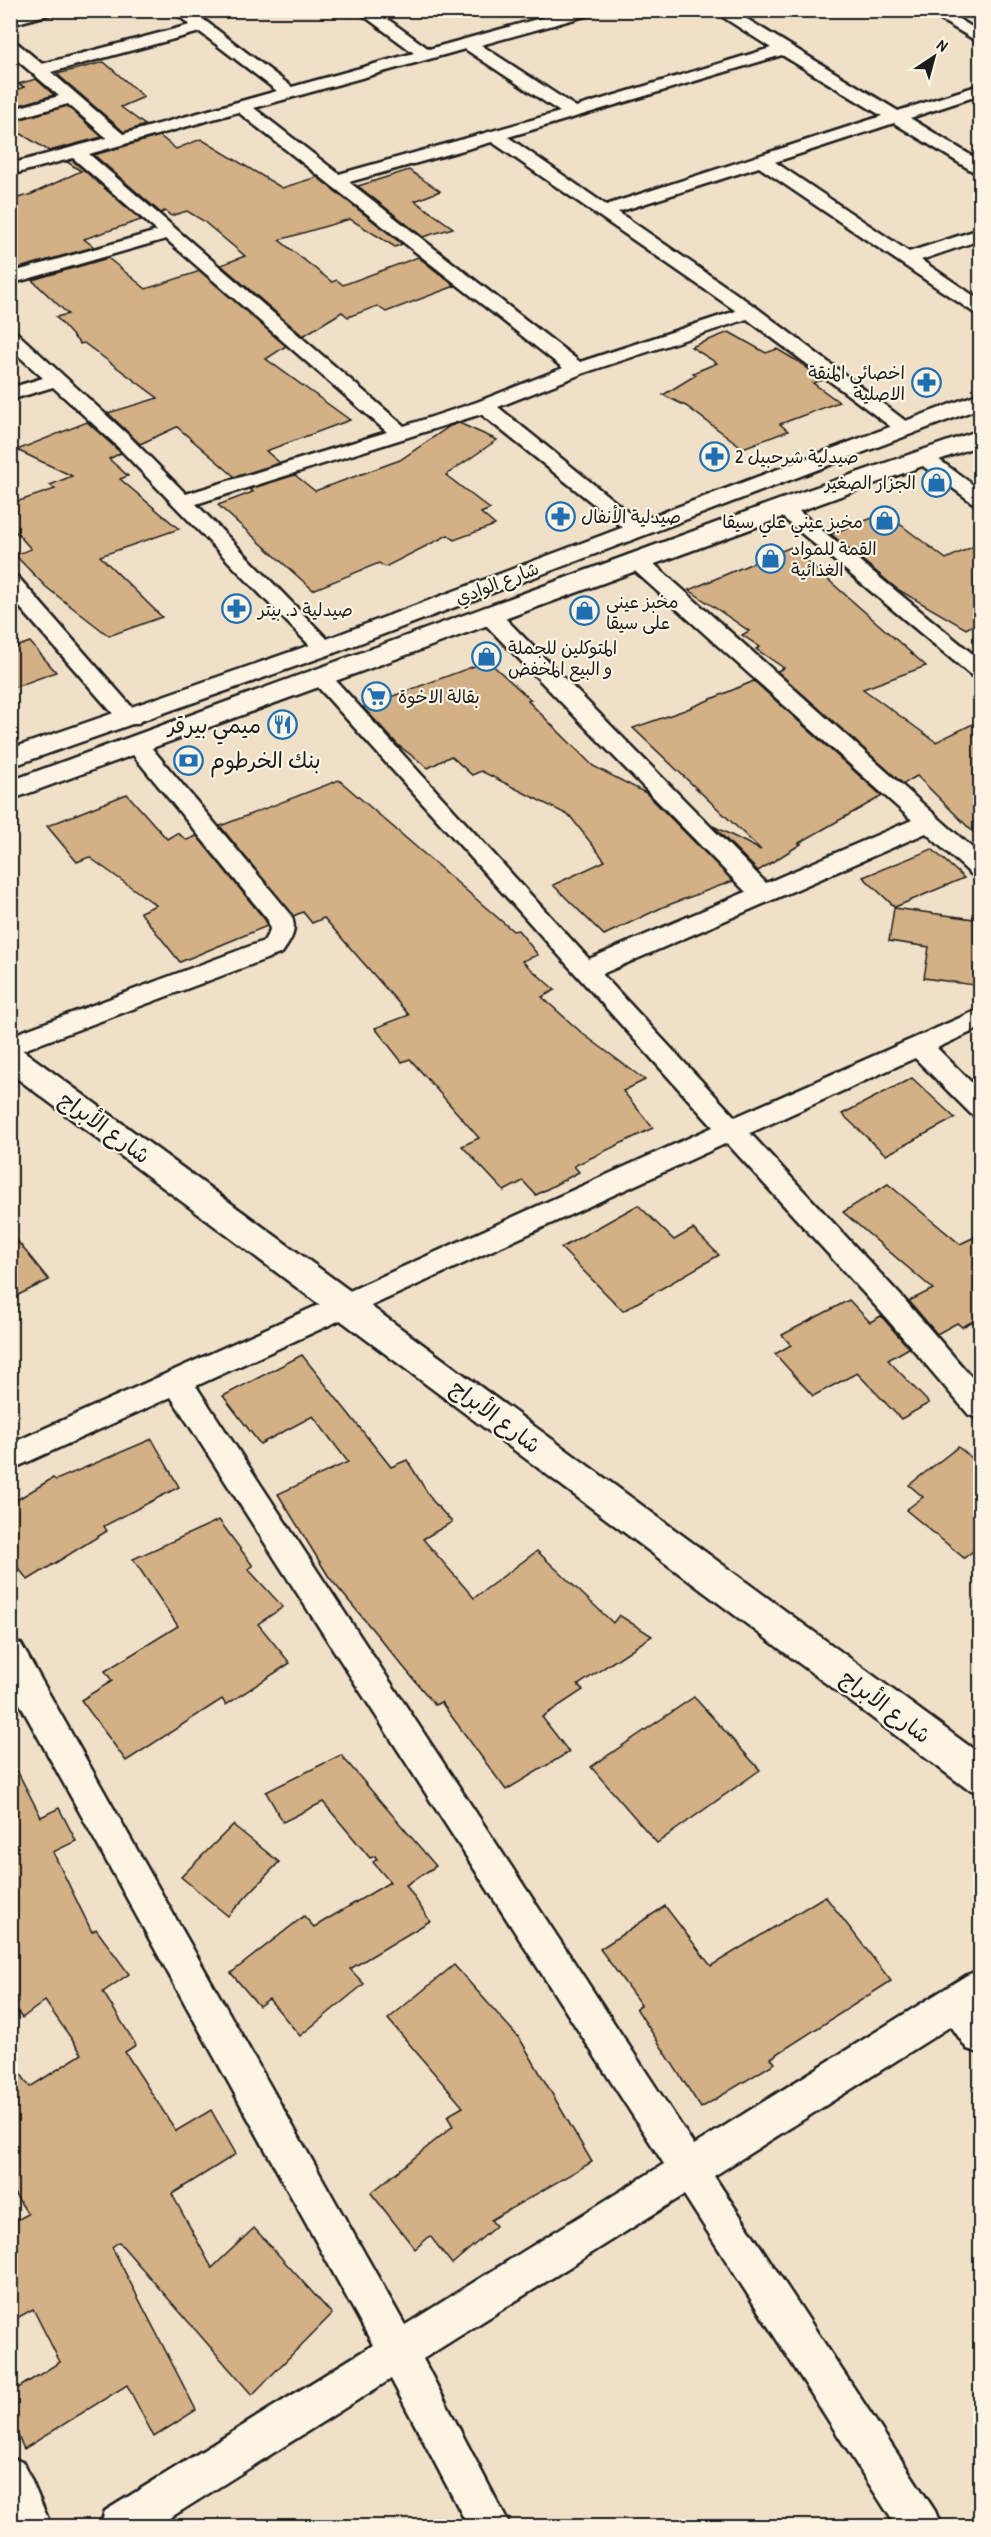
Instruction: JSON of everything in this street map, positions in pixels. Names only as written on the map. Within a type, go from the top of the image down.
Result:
[{"type":"main road","name":"شارع الوادي","points":[[10,759],[130,719],[325,648],[981,400]]},
{"type":"main road","name":"شارع الوادي","points":[[10,791],[636,560],[981,437]]},
{"type":"main road","name":"شارع الأبراج","points":[[10,1057],[981,1776]]},
{"type":"street","points":[[10,20],[48,10]]},
{"type":"street","points":[[180,10],[290,93]]},
{"type":"street","points":[[364,10],[427,55]]},
{"type":"street","points":[[10,170],[468,44],[562,14],[590,10]]},
{"type":"street","points":[[720,10],[981,168]]},
{"type":"street","points":[[932,10],[981,38]]},
{"type":"street","points":[[39,70],[202,27]]},
{"type":"street","points":[[468,44],[574,113]]},
{"type":"street","points":[[10,45],[120,140]]},
{"type":"street","points":[[337,180],[574,113],[784,49]]},
{"type":"street","points":[[604,211],[981,90]]},
{"type":"street","points":[[10,115],[71,98]]},
{"type":"street","points":[[242,107],[577,369]]},
{"type":"street","points":[[495,136],[750,312],[906,429]]},
{"type":"street","points":[[77,152],[401,434]]},
{"type":"street","points":[[761,160],[981,308]]},
{"type":"street","points":[[10,279],[168,233]]},
{"type":"street","points":[[906,259],[981,234]]},
{"type":"street","points":[[182,502],[401,434],[484,406],[577,369],[750,312]]},
{"type":"street","points":[[10,337],[121,439],[325,648]]},
{"type":"street","points":[[10,394],[56,380]]},
{"type":"street","points":[[484,406],[638,530]]},
{"type":"street","points":[[923,457],[981,499]]},
{"type":"street","points":[[782,507],[981,671]]},
{"type":"street","points":[[636,560],[981,867]]},
{"type":"street","points":[[10,582],[130,719]]},
{"type":"street","points":[[489,615],[762,894]]},
{"type":"street","points":[[320,677],[585,971],[892,1305],[981,1407]]},
{"type":"street","points":[[10,1046],[273,947],[281,937],[284,927],[280,918],[137,746]]},
{"type":"street","points":[[585,971],[930,822]]},
{"type":"street","points":[[10,1458],[345,1304],[981,1018]]},
{"type":"street","points":[[919,1046],[981,1107]]},
{"type":"street","points":[[177,1382],[920,2526]]},
{"type":"street","points":[[10,1654],[398,2352],[490,2526]]},
{"type":"street","points":[[120,2526],[968,1995],[981,2036]]},
{"type":"street","points":[[10,2477],[31,2526]]},
{"type":"building","points":[[104,62],[144,97],[121,107],[145,125],[124,132],[57,74]]},
{"type":"building","points":[[36,79],[54,95],[10,108],[10,93],[24,87],[18,84]]},
{"type":"building","points":[[67,106],[102,137],[49,151],[10,127],[10,122]]},
{"type":"building","points":[[160,136],[176,149],[201,139],[282,188],[317,177],[402,244],[395,247],[350,219],[279,240],[332,282],[337,280],[343,285],[418,257],[455,286],[386,312],[377,306],[348,317],[342,312],[303,336],[221,265],[245,256],[202,220],[187,211],[171,216],[165,211],[161,213],[94,155]]},
{"type":"building","points":[[72,160],[141,220],[84,239],[94,247],[19,268],[10,260],[10,200],[32,194],[81,171],[67,162]]},
{"type":"building","points":[[409,170],[440,191],[415,201],[453,228],[423,237],[358,186]]},
{"type":"building","points":[[108,258],[146,289],[200,271],[286,346],[266,359],[350,420],[266,451],[280,463],[235,477],[177,427],[140,444],[108,413],[158,398],[84,343],[80,344],[56,317],[68,314],[32,280]]},
{"type":"building","points":[[729,332],[766,353],[777,349],[797,361],[824,380],[813,383],[839,402],[780,424],[788,431],[743,448],[686,406],[663,395],[696,375],[693,373],[717,363],[691,347]]},
{"type":"building","points":[[87,422],[121,453],[109,459],[128,476],[120,479],[179,529],[100,556],[162,617],[109,636],[46,587],[15,555],[31,549],[10,525],[10,504],[55,489],[50,485],[72,476],[17,450]]},
{"type":"building","points":[[459,423],[497,440],[446,475],[490,509],[481,513],[495,525],[454,540],[448,535],[385,567],[379,563],[313,590],[218,505],[253,492],[250,489],[295,475],[315,491],[400,460],[450,426]]},
{"type":"building","points":[[885,513],[946,559],[981,543],[981,621],[966,629],[897,589],[831,534]]},
{"type":"building","points":[[791,547],[926,666],[863,689],[936,742],[981,720],[981,840],[917,776],[903,784],[777,671],[784,668],[756,649],[760,647],[742,635],[749,631],[689,590]]},
{"type":"building","points":[[30,642],[56,672],[10,689],[10,649]]},
{"type":"building","points":[[488,661],[531,700],[528,701],[593,766],[646,793],[733,881],[663,907],[604,935],[553,885],[605,861],[570,816],[481,771],[472,775],[451,756],[428,768],[398,745],[363,707]]},
{"type":"building","points":[[754,681],[882,796],[799,843],[801,844],[758,871],[713,826],[761,850],[633,728],[685,710]]},
{"type":"building","points":[[339,780],[513,931],[518,930],[538,955],[522,961],[555,990],[542,997],[583,1034],[645,1080],[623,1091],[653,1128],[574,1166],[579,1172],[536,1195],[523,1181],[504,1191],[462,1146],[479,1138],[410,1059],[402,1062],[375,1028],[409,1015],[324,918],[312,923],[303,912],[293,916],[220,826]]},
{"type":"building","points":[[127,794],[167,839],[177,833],[187,840],[197,836],[266,921],[267,926],[180,962],[140,912],[156,905],[89,857],[77,862],[47,826]]},
{"type":"building","points":[[932,849],[964,878],[895,907],[863,877]]},
{"type":"building","points":[[894,908],[981,920],[981,986],[924,978],[929,947],[889,941]]},
{"type":"building","points":[[912,1078],[955,1118],[886,1155],[842,1114]]},
{"type":"building","points":[[888,1184],[960,1244],[981,1234],[981,1317],[962,1327],[957,1323],[937,1334],[909,1301],[933,1289],[843,1212]]},
{"type":"building","points":[[638,1205],[674,1240],[693,1229],[719,1255],[623,1311],[561,1248]]},
{"type":"building","points":[[10,1232],[49,1280],[10,1299]]},
{"type":"building","points":[[849,1300],[870,1322],[881,1316],[909,1348],[888,1360],[929,1403],[901,1419],[857,1373],[813,1396],[775,1354],[791,1345],[782,1335]]},
{"type":"building","points":[[302,1355],[391,1467],[407,1460],[432,1500],[452,1522],[423,1539],[474,1598],[537,1551],[613,1623],[619,1615],[652,1636],[578,1685],[583,1690],[542,1717],[569,1752],[506,1790],[441,1702],[435,1705],[329,1577],[278,1494],[348,1462],[313,1416],[260,1444],[223,1396]]},
{"type":"building","points":[[152,1439],[179,1487],[104,1526],[107,1531],[28,1580],[10,1558],[10,1504],[53,1478],[56,1480]]},
{"type":"building","points":[[958,1447],[981,1465],[981,1545],[964,1558],[906,1510],[923,1497],[909,1485]]},
{"type":"building","points":[[219,1520],[253,1566],[248,1569],[283,1607],[258,1624],[290,1663],[226,1705],[222,1699],[126,1761],[81,1700],[112,1681],[105,1671],[178,1626],[133,1559]]},
{"type":"building","points":[[694,1697],[760,1770],[657,1843],[591,1767]]},
{"type":"building","points":[[341,1755],[436,1866],[406,1885],[430,1921],[350,1969],[364,1984],[300,2036],[269,1999],[259,2006],[231,1973],[304,1916],[314,1927],[390,1882],[373,1862],[377,1859],[375,1856],[370,1858],[323,1802],[283,1822],[266,1792]]},
{"type":"building","points":[[10,1757],[41,1817],[59,1808],[76,1841],[53,1852],[92,1932],[96,1929],[129,1974],[103,1992],[136,2045],[125,2052],[176,2131],[211,2110],[236,2154],[172,2194],[212,2268],[254,2228],[332,2314],[252,2395],[119,2242],[112,2247],[196,2410],[154,2437],[127,2385],[24,2449],[10,2419],[10,2393],[60,2362],[33,2309],[10,2322],[10,2224],[28,2214],[10,2187],[10,2059],[30,2087],[82,2054],[45,2001],[22,2018],[10,2002]]},
{"type":"building","points":[[233,1825],[279,1862],[228,1916],[181,1877]]},
{"type":"building","points":[[825,1896],[891,1981],[771,2058],[775,2063],[701,2108],[636,2008],[641,2005],[600,1949],[665,1906],[711,1966]]},
{"type":"building","points":[[454,1965],[520,2039],[592,2162],[491,2220],[496,2226],[452,2264],[430,2236],[415,2249],[371,2193],[453,2126],[447,2116],[463,2107],[388,2019]]},
{"type":"place","name":"اخصائي المنقة الاصليه","points":[[926,382]]},
{"type":"place","name":"صيدلية شرحبيل 2","points":[[714,456]]},
{"type":"place","name":"الجزار الصغير","points":[[937,482]]},
{"type":"place","name":"صيدلية الأنفال","points":[[560,516]]},
{"type":"place","name":"مخبز عيني علي سيقا","points":[[884,521]]},
{"type":"place","name":"القمة للمواد الغذائية","points":[[770,558]]},
{"type":"place","name":"صيدلية د. بيتر","points":[[237,609]]},
{"type":"place","name":"مخبز عيني على سيقا","points":[[585,611]]},
{"type":"place","name":"المتوكلين للجملة و البيع المخفض","points":[[487,657]]},
{"type":"place","name":"بقالة الاخوة","points":[[377,696]]},
{"type":"place","name":"ميمي بيرقر","points":[[282,725]]},
{"type":"place","name":"بنك الخرطوم","points":[[189,760]]}]
